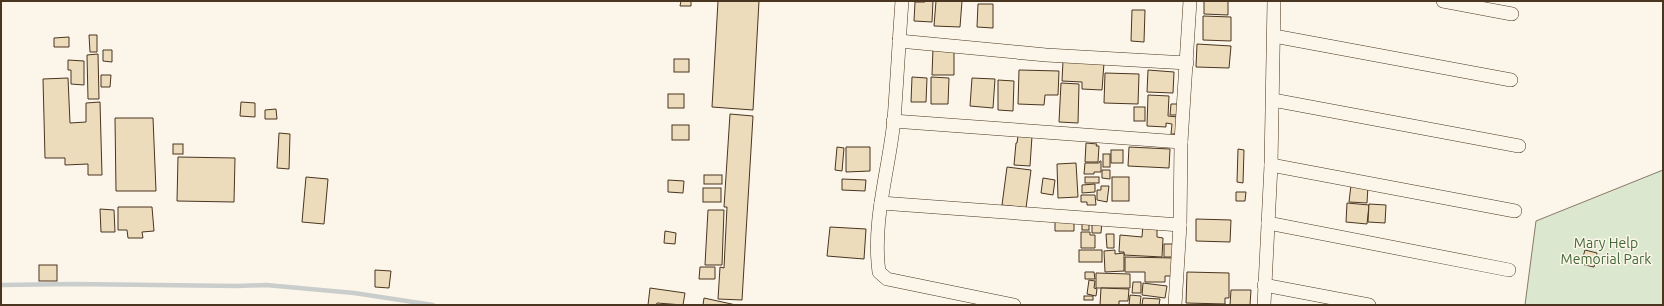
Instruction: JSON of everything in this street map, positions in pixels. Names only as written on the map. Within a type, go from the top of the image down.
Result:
[{"type":"street","points":[[902,1],[894,121],[881,203],[877,256],[879,272],[887,279],[1014,305]]},
{"type":"street","points":[[1175,305],[1180,225],[1181,142],[1190,1]]},
{"type":"street","points":[[1264,305],[1271,165],[1274,1]]},
{"type":"street","points":[[1443,1],[1512,14]]},
{"type":"street","points":[[1274,36],[1511,80]]},
{"type":"street","points":[[899,41],[1046,55],[1187,63]]},
{"type":"street","points":[[1273,100],[1519,146]]},
{"type":"street","points":[[894,121],[1181,142]]},
{"type":"street","points":[[1271,165],[1515,211]]},
{"type":"street","points":[[881,203],[1180,225]]},
{"type":"street","points":[[1268,223],[1509,270]]},
{"type":"street","points":[[1264,285],[1369,305]]},
{"type":"green space","name":"Mary Help Memorial Park","points":[[1663,170],[1663,305],[1525,305],[1536,221]]},
{"type":"building","points":[[681,1],[691,1],[691,6],[680,6]]},
{"type":"building","points":[[718,1],[759,1],[753,110],[712,107]]},
{"type":"building","points":[[933,1],[932,22],[914,21],[915,2]]},
{"type":"building","points":[[936,1],[962,1],[960,27],[934,26]]},
{"type":"building","points":[[1204,1],[1228,1],[1228,15],[1204,14]]},
{"type":"building","points":[[978,4],[993,4],[993,28],[977,27]]},
{"type":"building","points":[[1132,10],[1145,10],[1144,42],[1131,41]]},
{"type":"building","points":[[1203,16],[1231,17],[1231,41],[1203,40]]},
{"type":"building","points":[[89,35],[97,35],[97,52],[90,52]]},
{"type":"building","points":[[69,37],[69,47],[54,47],[54,38]]},
{"type":"building","points":[[1197,44],[1231,46],[1229,68],[1196,67]]},
{"type":"building","points":[[933,48],[954,48],[954,75],[932,75]]},
{"type":"building","points":[[103,50],[112,50],[112,62],[103,61]]},
{"type":"building","points":[[98,54],[99,99],[88,99],[87,55]]},
{"type":"building","points":[[674,59],[689,59],[689,72],[674,72]]},
{"type":"building","points":[[68,60],[84,61],[84,85],[71,84],[71,70],[68,70]]},
{"type":"building","points":[[1063,61],[1104,63],[1102,90],[1082,89],[1082,82],[1062,81]]},
{"type":"building","points":[[1019,70],[1059,71],[1058,95],[1045,95],[1044,105],[1018,104]]},
{"type":"building","points":[[1148,70],[1174,72],[1173,93],[1147,92]]},
{"type":"building","points":[[1105,73],[1139,74],[1138,104],[1104,103]]},
{"type":"building","points":[[101,75],[111,75],[110,87],[101,87]]},
{"type":"building","points":[[912,77],[927,78],[926,102],[911,102]]},
{"type":"building","points":[[931,77],[949,78],[948,104],[931,104]]},
{"type":"building","points":[[68,78],[70,123],[86,122],[86,103],[100,102],[102,175],[88,175],[88,164],[65,165],[65,158],[45,158],[43,79]]},
{"type":"building","points":[[972,78],[995,79],[993,108],[970,106]]},
{"type":"building","points":[[998,80],[1014,81],[1013,111],[998,110]]},
{"type":"building","points":[[1061,83],[1079,84],[1078,123],[1059,122]]},
{"type":"building","points":[[668,94],[684,94],[684,108],[668,108]]},
{"type":"building","points":[[1148,95],[1169,96],[1168,116],[1178,117],[1177,134],[1171,134],[1172,124],[1166,123],[1166,127],[1147,126]]},
{"type":"building","points":[[241,102],[255,103],[255,117],[240,116]]},
{"type":"building","points":[[1171,104],[1178,104],[1177,115],[1170,115]]},
{"type":"building","points":[[1134,107],[1145,107],[1145,121],[1134,121]]},
{"type":"building","points":[[276,109],[277,119],[265,119],[265,110]]},
{"type":"building","points":[[730,114],[753,116],[742,300],[718,299],[720,267],[724,268],[727,207],[724,207]]},
{"type":"building","points":[[115,118],[153,118],[156,191],[116,191]]},
{"type":"building","points":[[672,125],[689,125],[689,140],[672,140]]},
{"type":"building","points":[[279,133],[290,134],[289,169],[277,168]]},
{"type":"building","points":[[1018,136],[1032,136],[1030,166],[1014,165]]},
{"type":"building","points":[[1086,143],[1097,144],[1096,146],[1099,146],[1098,162],[1085,162]]},
{"type":"building","points":[[173,144],[183,144],[183,154],[173,154]]},
{"type":"building","points":[[837,147],[844,148],[842,171],[835,170]]},
{"type":"building","points":[[846,147],[870,147],[870,171],[846,172]]},
{"type":"building","points":[[1129,147],[1170,149],[1169,168],[1128,166]]},
{"type":"building","points":[[1238,149],[1244,150],[1243,183],[1237,182]]},
{"type":"building","points":[[1111,150],[1123,150],[1123,163],[1111,163]]},
{"type":"building","points":[[1103,154],[1110,154],[1110,167],[1103,167]]},
{"type":"building","points":[[178,157],[235,158],[234,202],[177,201]]},
{"type":"building","points":[[1100,161],[1101,172],[1084,174],[1085,163],[1099,163]]},
{"type":"building","points":[[1076,163],[1078,197],[1058,198],[1057,164]]},
{"type":"building","points":[[1007,167],[1031,170],[1026,208],[1002,205]]},
{"type":"building","points":[[1102,170],[1110,170],[1110,179],[1102,178]]},
{"type":"building","points":[[704,175],[722,175],[722,184],[704,184]]},
{"type":"building","points":[[306,177],[328,179],[324,224],[302,222]]},
{"type":"building","points":[[1085,177],[1099,177],[1099,183],[1085,183]]},
{"type":"building","points":[[1112,177],[1129,177],[1129,201],[1112,201]]},
{"type":"building","points":[[1043,178],[1055,180],[1053,195],[1041,193]]},
{"type":"building","points":[[842,179],[866,180],[865,191],[842,190]]},
{"type":"building","points":[[668,180],[684,181],[683,193],[668,192]]},
{"type":"building","points":[[1095,184],[1095,192],[1082,193],[1082,185]]},
{"type":"building","points":[[1351,185],[1368,186],[1367,203],[1349,202]]},
{"type":"building","points":[[1101,186],[1109,186],[1107,202],[1097,200],[1097,190],[1101,190]]},
{"type":"building","points":[[703,188],[721,188],[721,202],[703,202]]},
{"type":"building","points":[[1236,192],[1246,192],[1245,201],[1236,201]]},
{"type":"building","points":[[1081,195],[1095,195],[1096,205],[1087,205],[1087,202],[1081,202]]},
{"type":"building","points":[[1347,203],[1369,205],[1367,224],[1346,222]]},
{"type":"building","points":[[1369,204],[1386,205],[1385,223],[1368,222]]},
{"type":"building","points":[[118,207],[152,207],[154,231],[142,232],[143,238],[128,238],[127,230],[118,230]]},
{"type":"building","points":[[100,209],[114,210],[115,232],[101,232]]},
{"type":"building","points":[[708,210],[724,210],[722,265],[705,265]]},
{"type":"building","points":[[1196,219],[1231,220],[1230,242],[1196,241]]},
{"type":"building","points":[[1092,220],[1102,221],[1101,233],[1092,233]]},
{"type":"building","points":[[1055,221],[1074,222],[1074,231],[1055,231]]},
{"type":"building","points":[[1082,223],[1089,223],[1089,230],[1082,230]]},
{"type":"building","points":[[1143,224],[1157,225],[1157,237],[1163,238],[1162,257],[1124,255],[1124,252],[1119,252],[1120,235],[1142,237]]},
{"type":"building","points":[[830,227],[866,229],[864,259],[827,256]]},
{"type":"building","points":[[665,231],[676,233],[675,244],[664,243]]},
{"type":"building","points":[[1081,232],[1090,232],[1090,235],[1095,235],[1095,248],[1081,248]]},
{"type":"building","points":[[1106,234],[1114,234],[1114,248],[1107,248]]},
{"type":"building","points":[[1164,244],[1174,244],[1174,257],[1164,257]]},
{"type":"building","points":[[1079,250],[1102,250],[1102,262],[1079,262]]},
{"type":"building","points":[[1115,250],[1115,254],[1124,253],[1124,271],[1105,272],[1104,251]]},
{"type":"building","points":[[1585,250],[1597,253],[1594,267],[1581,264]]},
{"type":"building","points":[[1125,257],[1174,258],[1173,276],[1165,276],[1165,282],[1145,282],[1145,272],[1125,272]]},
{"type":"building","points":[[39,265],[57,265],[57,281],[39,281]]},
{"type":"building","points":[[700,267],[715,267],[715,279],[699,279]]},
{"type":"building","points":[[375,270],[391,271],[389,288],[375,287]]},
{"type":"building","points":[[1085,272],[1094,272],[1095,279],[1085,279]]},
{"type":"building","points":[[1187,272],[1229,273],[1229,298],[1225,298],[1225,304],[1186,303]]},
{"type":"building","points":[[1096,273],[1130,274],[1130,288],[1096,288]]},
{"type":"building","points":[[1089,280],[1095,281],[1094,288],[1097,289],[1096,296],[1087,294]]},
{"type":"building","points":[[1133,282],[1141,282],[1141,293],[1132,293]]},
{"type":"building","points":[[1143,283],[1167,286],[1165,298],[1142,295]]},
{"type":"building","points":[[650,288],[685,293],[683,305],[657,303],[656,305],[648,305]]},
{"type":"building","points":[[1101,288],[1129,289],[1128,301],[1119,301],[1119,305],[1100,305]]},
{"type":"building","points":[[1231,290],[1251,290],[1250,305],[1230,305]]},
{"type":"building","points":[[1130,295],[1141,296],[1140,305],[1129,305]]},
{"type":"building","points":[[1084,296],[1093,296],[1093,300],[1084,300]]},
{"type":"building","points":[[704,298],[736,305],[703,305]]},
{"type":"building","points":[[1143,298],[1160,299],[1159,305],[1142,305]]},
{"type":"waterway","points":[[1,285],[266,285],[354,293],[433,305]]}]
